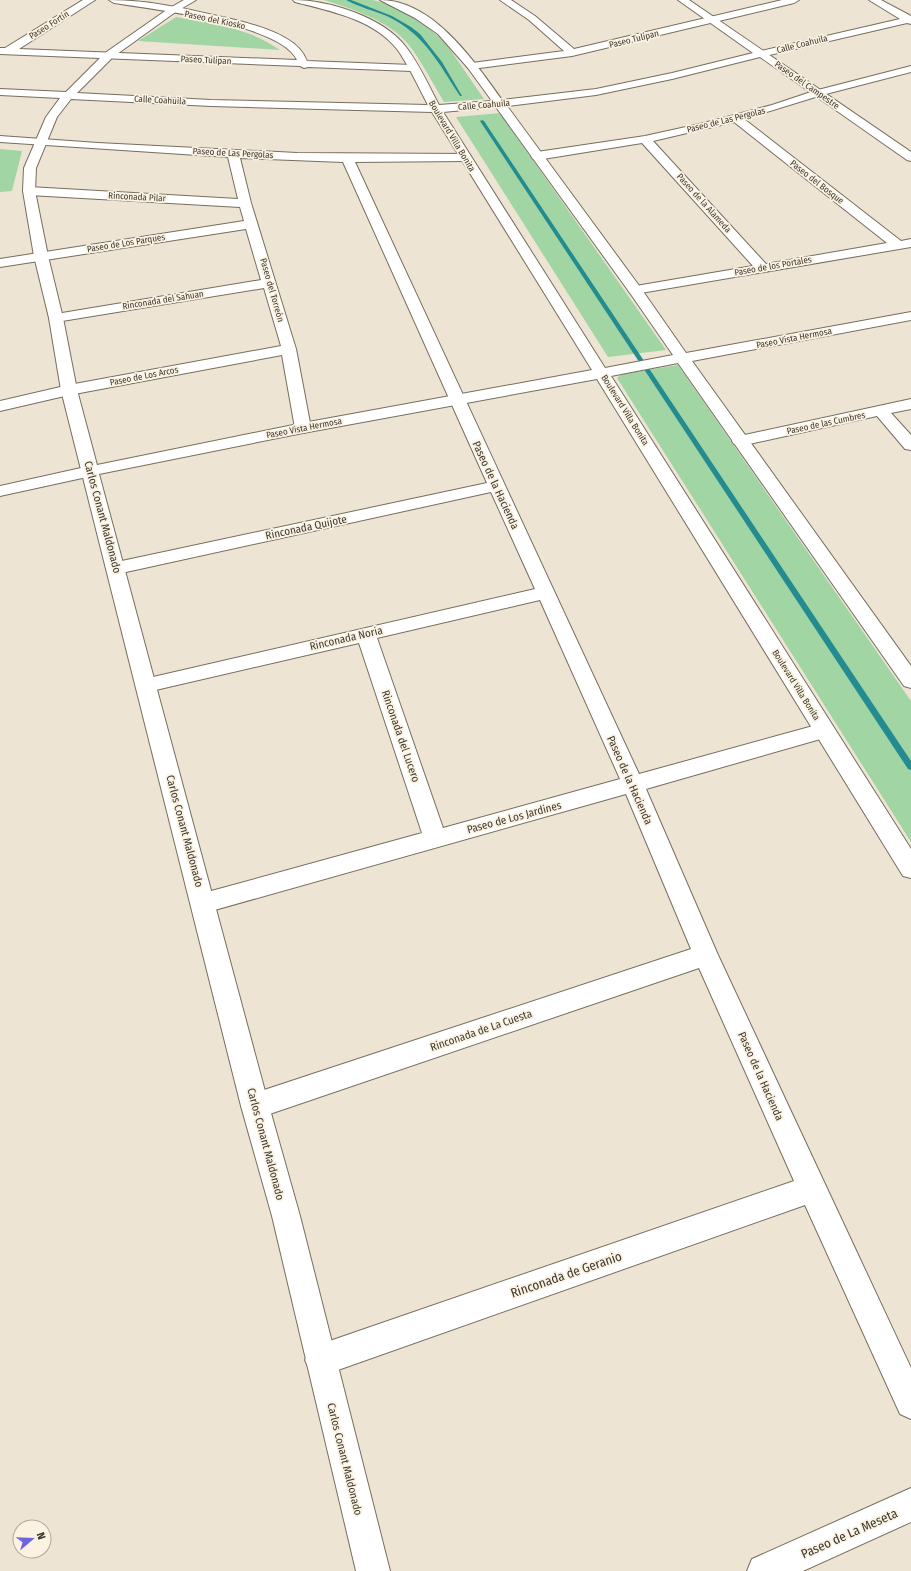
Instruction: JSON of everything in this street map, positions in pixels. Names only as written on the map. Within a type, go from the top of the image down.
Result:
[{"type":"street","name":"Paseo Fortín","points":[[4,51],[90,0]]},
{"type":"street","name":"Paseo del Kiosko","points":[[114,0],[242,25],[262,31],[283,41],[296,51],[304,65]]},
{"type":"street","name":"Carlos Conant Maldonado","points":[[191,0],[171,11],[109,55],[68,96],[52,117],[40,143],[30,168],[29,191],[41,256],[56,318],[70,390],[90,471],[117,568],[255,1106],[286,1216],[374,1571]]},
{"type":"street","name":"Boulevard Villa Bonita","points":[[298,0],[357,17],[383,31],[402,49],[412,68],[440,109],[465,158],[605,372],[824,731],[911,870]]},
{"type":"street","points":[[384,0],[412,13],[433,26],[448,38],[472,66],[495,104],[537,156],[635,290],[680,359],[911,681]]},
{"type":"street","points":[[505,0],[532,18],[572,53]]},
{"type":"street","name":"Paseo del Campestre","points":[[682,0],[911,157]]},
{"type":"street","name":"Paseo Tulipan","points":[[472,66],[572,53],[794,0]]},
{"type":"street","points":[[874,0],[910,19]]},
{"type":"street","name":"Calle Coahuila","points":[[0,92],[280,106],[440,109],[546,99],[632,85],[910,19]]},
{"type":"street","name":"Paseo Tulipan","points":[[4,51],[304,65],[412,68]]},
{"type":"street","name":"Paseo de Las Pergolas","points":[[537,156],[646,139],[737,119],[818,94],[911,69]]},
{"type":"street","points":[[898,72],[911,80]]},
{"type":"street","name":"Paseo del Bosque","points":[[737,119],[904,244]]},
{"type":"street","name":"Paseo de Las Pergolas","points":[[0,139],[40,143],[233,154],[389,159],[465,158]]},
{"type":"street","name":"Paseo de la Alameda","points":[[646,139],[762,268]]},
{"type":"street","name":"Paseo del Torreón","points":[[233,154],[245,203],[289,349],[303,428]]},
{"type":"street","name":"Paseo de la Hacienda","points":[[347,158],[633,784],[706,955],[812,1189],[911,1402]]},
{"type":"street","name":"Rinconada Pilar","points":[[29,191],[245,203]]},
{"type":"street","name":"Paseo de Los Parques","points":[[0,263],[252,224]]},
{"type":"street","name":"Paseo de los Portales","points":[[635,290],[904,244]]},
{"type":"street","name":"Rinconada del Sahuan","points":[[56,318],[270,283]]},
{"type":"street","name":"Paseo Vista Hermosa","points":[[0,491],[90,471],[303,428],[911,316]]},
{"type":"street","name":"Paseo de Los Arcos","points":[[0,406],[70,390],[289,349]]},
{"type":"street","name":"Paseo de las Cumbres","points":[[740,441],[911,404]]},
{"type":"street","points":[[881,411],[911,445]]},
{"type":"street","name":"Rinconada Quijote","points":[[117,568],[496,486]]},
{"type":"street","name":"Rinconada Noria","points":[[147,685],[545,593]]},
{"type":"street","name":"Rinconada del Lucero","points":[[366,634],[435,838]]},
{"type":"street","name":"Paseo de Los Jardines","points":[[204,903],[824,731]]},
{"type":"street","name":"Rinconada de La Cuesta","points":[[255,1106],[706,955]]},
{"type":"street","name":"Rinconada de Geranio","points":[[321,1360],[812,1189]]},
{"type":"street","name":"Paseo de La Meseta","points":[[764,1571],[911,1505]]},
{"type":"green space","points":[[324,0],[373,0],[388,4],[419,20],[445,42],[484,99],[444,102],[418,57],[400,36],[390,28],[369,16]]},
{"type":"green space","points":[[176,17],[217,24],[243,31],[256,36],[280,50],[138,41]]},
{"type":"green space","points":[[500,113],[666,350],[608,357],[456,117]]},
{"type":"green space","points":[[0,149],[22,151],[12,191],[0,192]]},
{"type":"green space","points":[[678,365],[911,701],[911,842],[617,378],[622,374]]},
{"type":"waterway","points":[[348,0],[401,22],[419,35],[435,55],[461,95]]},
{"type":"waterway","points":[[482,121],[911,767]]}]
